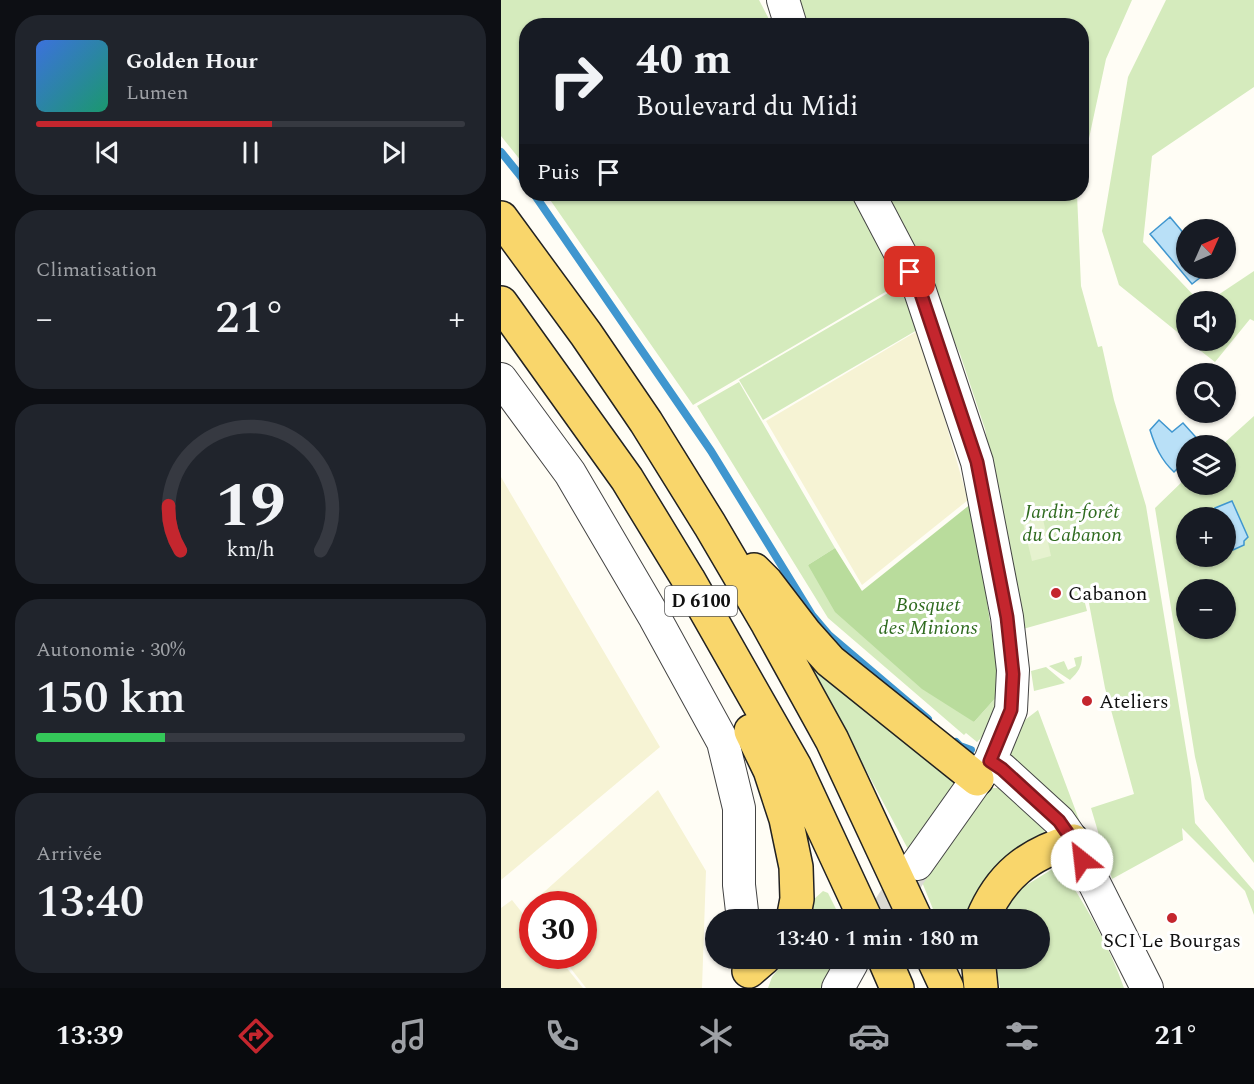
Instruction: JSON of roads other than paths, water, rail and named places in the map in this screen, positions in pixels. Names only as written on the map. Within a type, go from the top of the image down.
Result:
[{"type":"main road","name":"D 6100","points":[[501,218],[586,334],[710,525],[832,740],[911,909]]},
{"type":"main road","name":"D 6100","points":[[501,303],[627,479],[689,579],[795,767],[861,909]]},
{"type":"main road","points":[[627,479],[770,770],[786,819],[796,867],[795,909]]},
{"type":"main road","points":[[710,525],[766,582],[830,661],[983,770]]},
{"type":"main road","points":[[988,909],[996,892],[1014,869],[1053,847],[1073,841]]},
{"type":"main road","points":[[938,969],[947,988]]},
{"type":"main road","points":[[979,969],[981,988]]},
{"type":"main road","points":[[858,970],[897,988]]},
{"type":"street","points":[[783,0],[789,18]]},
{"type":"street","points":[[873,201],[920,291],[977,462],[1007,617],[1013,674],[1011,710],[983,770],[917,864]]},
{"type":"street","points":[[501,379],[570,473],[655,618],[723,742],[739,808],[739,885],[742,909]]},
{"type":"street","points":[[983,770],[1002,769],[1059,821],[1073,841],[1147,988]]},
{"type":"water","points":[[1170,217],[1176,224],[1176,265],[1150,234]]},
{"type":"water","points":[[1188,279],[1198,279],[1192,284]]},
{"type":"water","points":[[1159,420],[1172,432],[1183,423],[1194,435],[1176,435],[1176,470],[1174,472],[1165,463],[1150,430]]},
{"type":"water","points":[[1232,501],[1235,507],[1217,507]]},
{"type":"water","points":[[1236,510],[1248,537],[1244,545],[1236,549]]},
{"type":"waterway","points":[[501,152],[519,174]]},
{"type":"waterway","points":[[539,201],[711,451],[812,615],[829,635],[928,719]]},
{"type":"waterway","points":[[956,742],[971,750]]},
{"type":"tunnel","points":[[888,909],[913,870]]},
{"type":"place","name":"Cabanon","points":[[1056,593]]},
{"type":"place","name":"Ateliers","points":[[1087,701]]},
{"type":"place","name":"SCI Le Bourgas","points":[[1172,918]]},
{"type":"park label","name":"Jardin-forêt du Cabanon","points":[[1072,522]]},
{"type":"park label","name":"Bosquet des Minions","points":[[928,616]]}]
